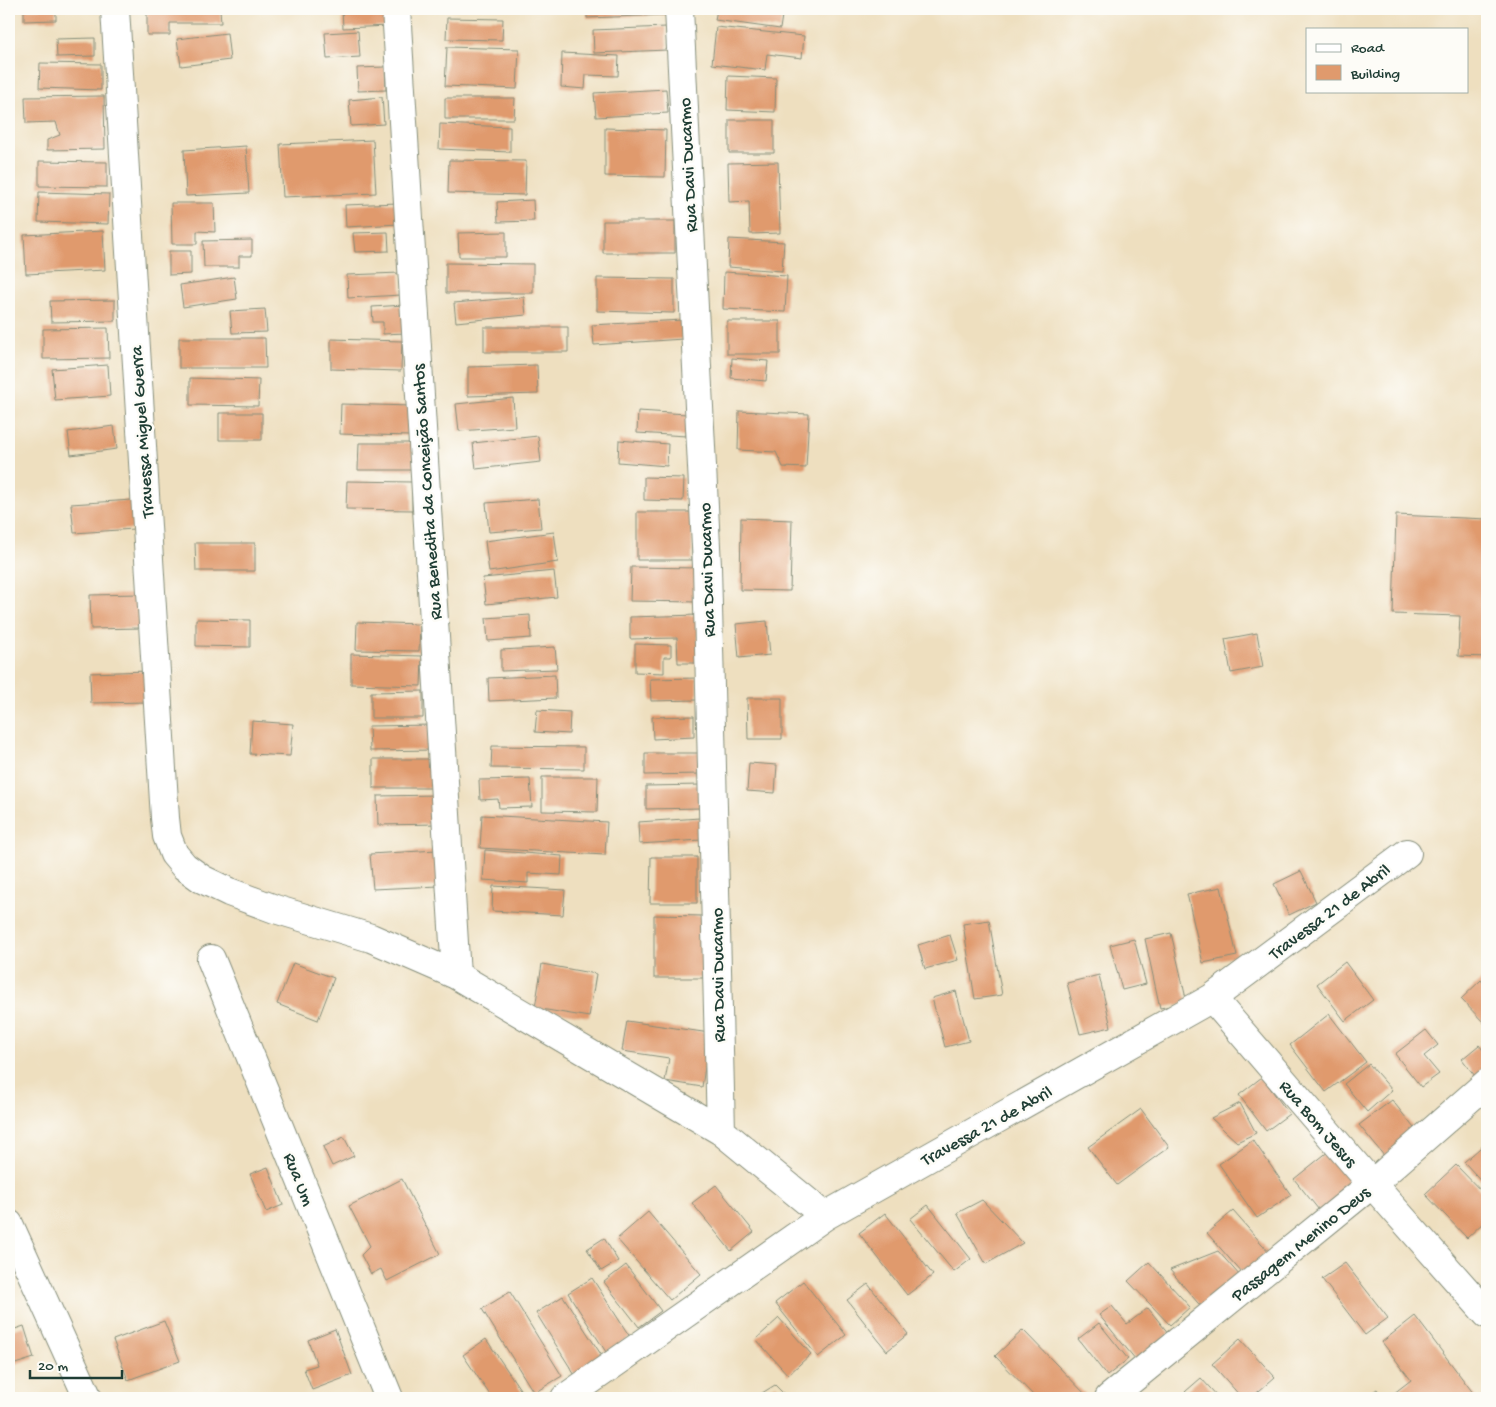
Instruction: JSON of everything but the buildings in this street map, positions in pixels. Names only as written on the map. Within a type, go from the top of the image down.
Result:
[{"type":"street","name":"Travessa Miguel Guerra","points":[[115,9],[167,836],[174,854],[184,866],[202,879],[229,892],[274,909],[371,938],[456,975]]},
{"type":"street","name":"Rua Benedita da Conceição Santos","points":[[396,9],[456,975]]},
{"type":"street","name":"Rua Davi Ducarmo","points":[[679,9],[707,566],[721,1131]]},
{"type":"street","name":"Travessa 21 de Abril","points":[[565,1398],[824,1216],[1212,998],[1407,853]]},
{"type":"street","name":"Rua Um","points":[[211,959],[389,1398]]},
{"type":"street","points":[[456,975],[721,1131],[824,1216]]},
{"type":"street","name":"Rua Bom Jesus","points":[[1212,998],[1487,1314]]},
{"type":"street","name":"Passagem Menino Deus","points":[[1109,1398],[1372,1184],[1487,1083]]},
{"type":"street","points":[[9,1224],[88,1398]]}]
